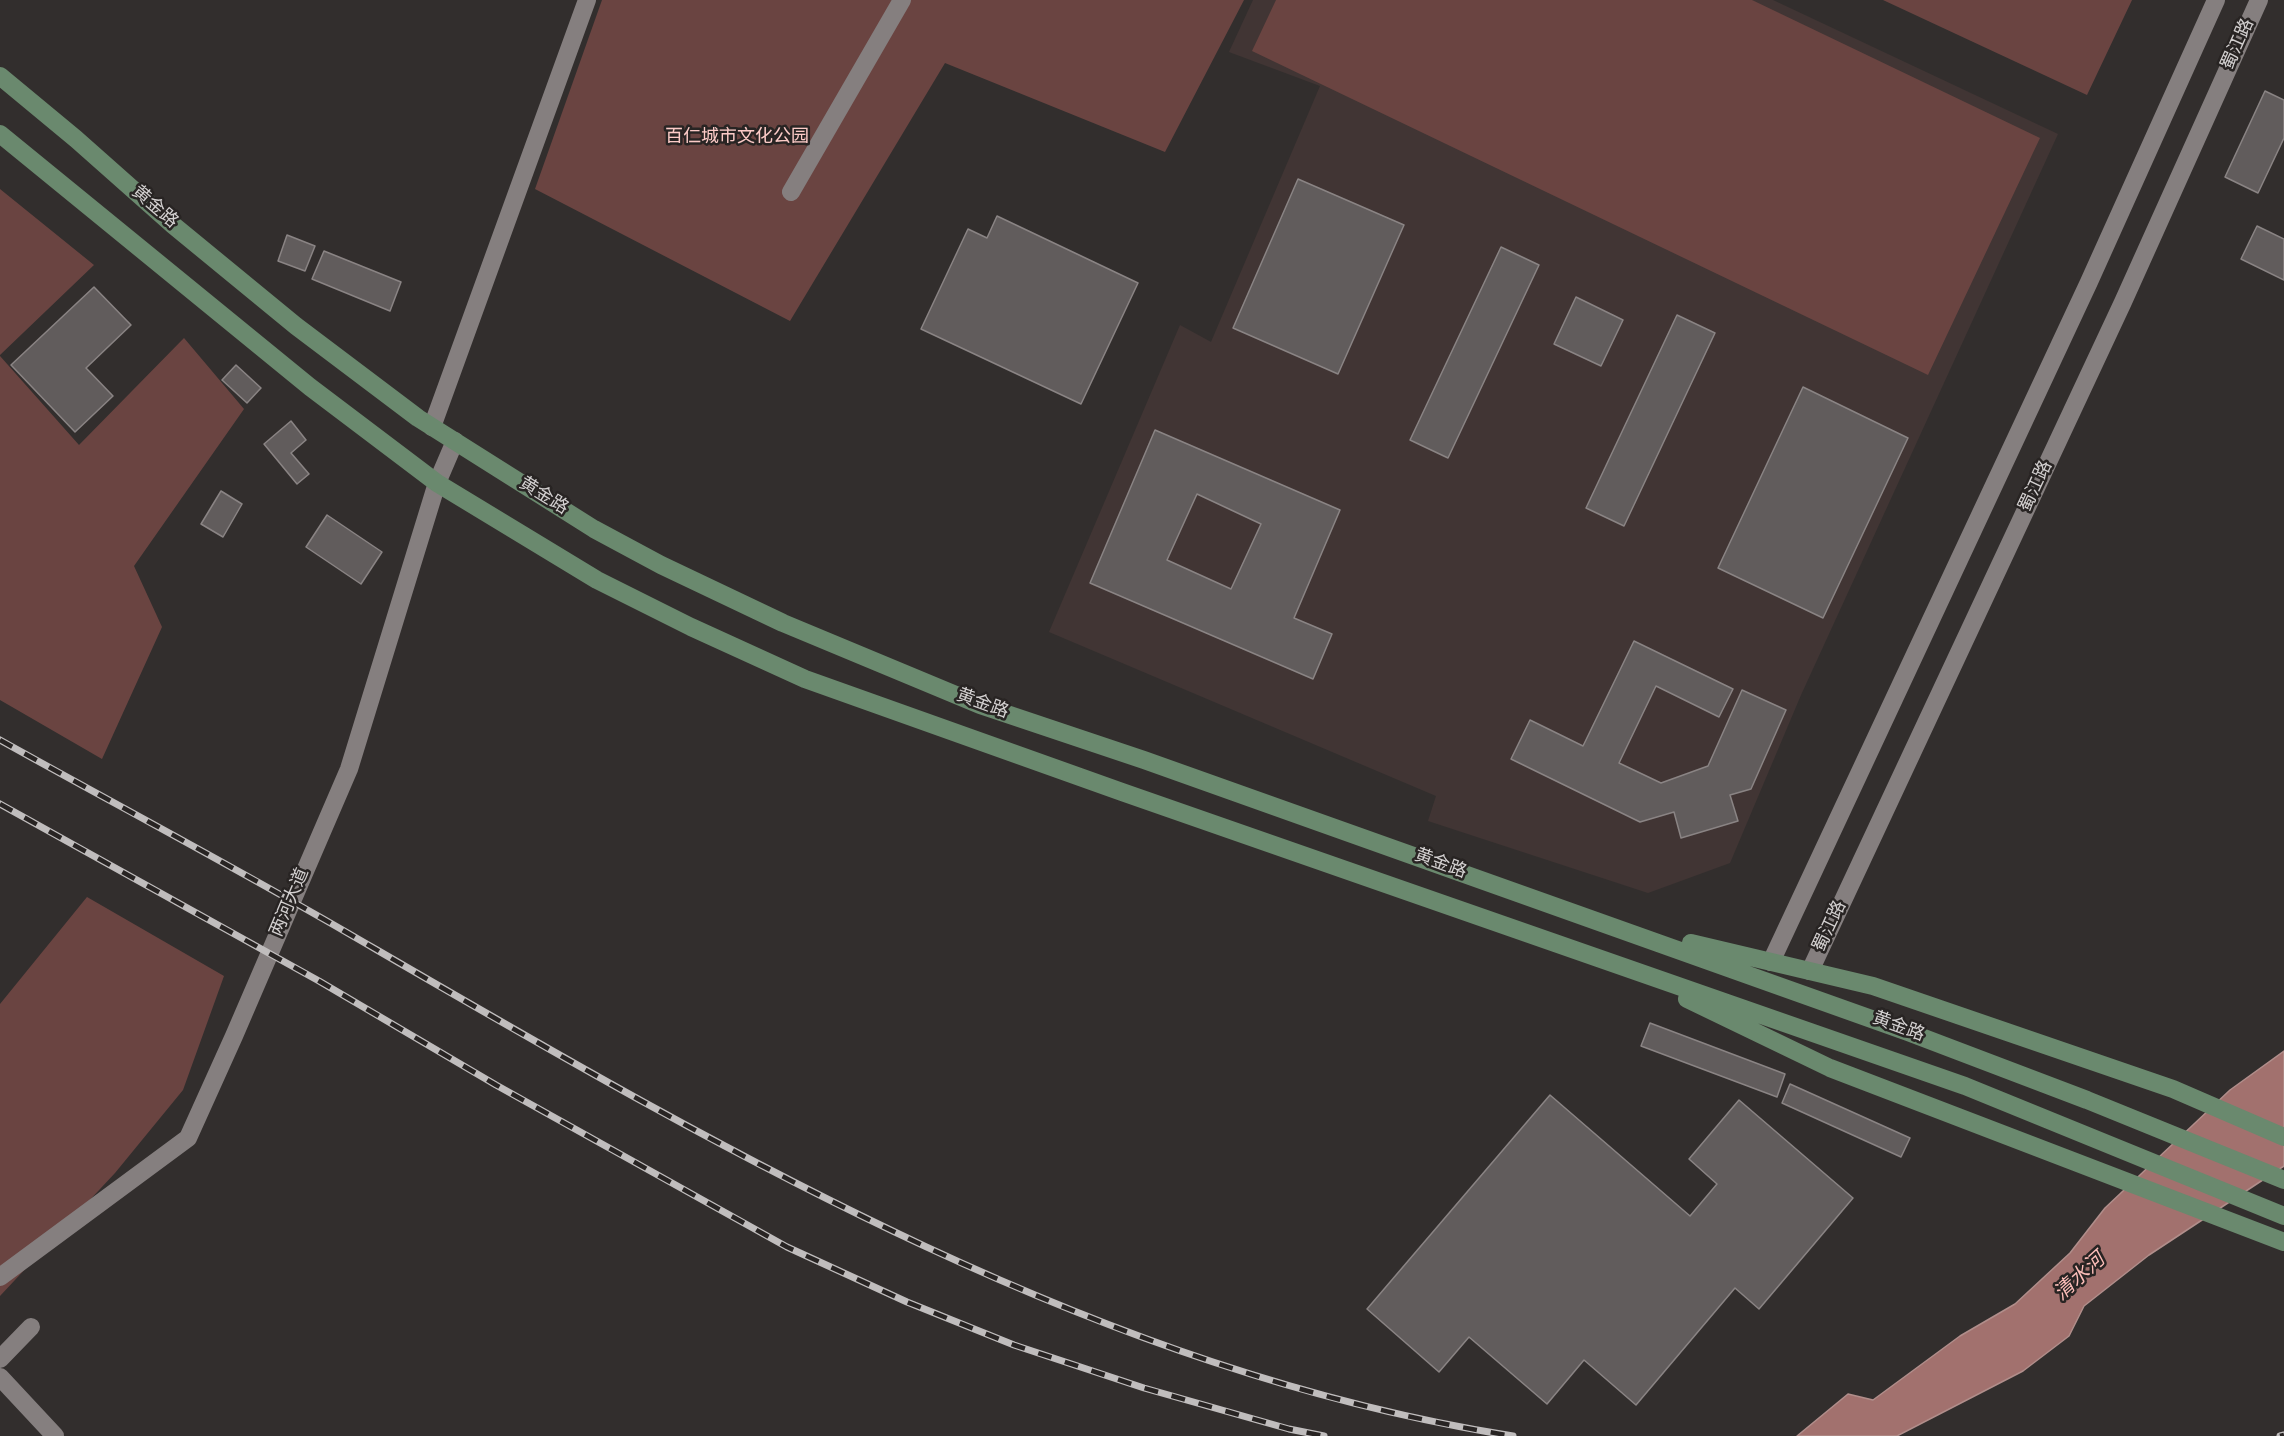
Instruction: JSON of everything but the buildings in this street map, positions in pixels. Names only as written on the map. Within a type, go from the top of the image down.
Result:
[{"type":"main road","name":"黄金路","points":[[0,76],[76,139],[173,225],[297,326],[432,427],[594,528],[661,565],[883,667],[980,705],[1144,760],[1908,1032],[2087,1100],[2284,1180]]},
{"type":"main road","name":"黄金路","points":[[0,134],[310,387],[437,483],[597,580],[691,627],[805,679],[1965,1086],[2284,1216]]},
{"type":"main road","points":[[1606,924],[1873,986],[2173,1089],[2284,1137]]},
{"type":"main road","points":[[1610,962],[1830,1068],[2278,1239]]},
{"type":"street","points":[[432,427],[587,0]]},
{"type":"street","points":[[792,192],[902,0]]},
{"type":"street","points":[[1771,962],[2089,282],[2216,0]]},
{"type":"street","name":"蜀江路","points":[[1810,971],[2123,302],[2259,0]]},
{"type":"street","name":"两河大道","points":[[0,1277],[188,1138],[349,769],[437,483],[455,441]]},
{"type":"street","points":[[0,1359],[31,1327]]},
{"type":"street","points":[[0,1377],[55,1436]]},
{"type":"shaded area","points":[[1253,0],[1773,0],[2058,134],[1801,695],[1730,863],[1648,893],[1428,821],[1436,796],[1049,632],[1180,325],[1211,342],[1320,86],[1229,52]]},
{"type":"green space","name":"百仁城市文化公园","points":[[602,0],[1244,0],[1165,152],[945,63],[790,321],[535,189]]},
{"type":"green space","points":[[1276,0],[1752,0],[2040,138],[1928,375],[1252,51]]},
{"type":"green space","points":[[1883,0],[2132,0],[2087,95]]},
{"type":"green space","points":[[0,189],[94,265],[0,355]]},
{"type":"green space","points":[[184,338],[244,409],[134,566],[162,627],[102,759],[0,700],[0,356],[79,445]]},
{"type":"green space","points":[[87,897],[224,976],[183,1090],[115,1173],[0,1296],[0,1004]]},
{"type":"water","name":"清水河","points":[[2284,1051],[2284,1166],[2149,1255],[2084,1306],[2069,1336],[2023,1371],[1897,1436],[1797,1436],[1848,1394],[1873,1400],[1960,1336],[2015,1304],[2070,1253],[2105,1208],[2230,1090]]},
{"type":"railway","points":[[0,740],[260,883],[623,1090],[764,1167],[908,1238],[1055,1303],[1204,1359],[1357,1404],[1513,1436]]},
{"type":"railway","points":[[0,804],[319,981],[496,1085],[787,1247],[907,1302],[1014,1345],[1144,1388],[1289,1429],[1324,1436]]},
{"type":"railway","points":[[2280,1436],[2284,1435]]}]
